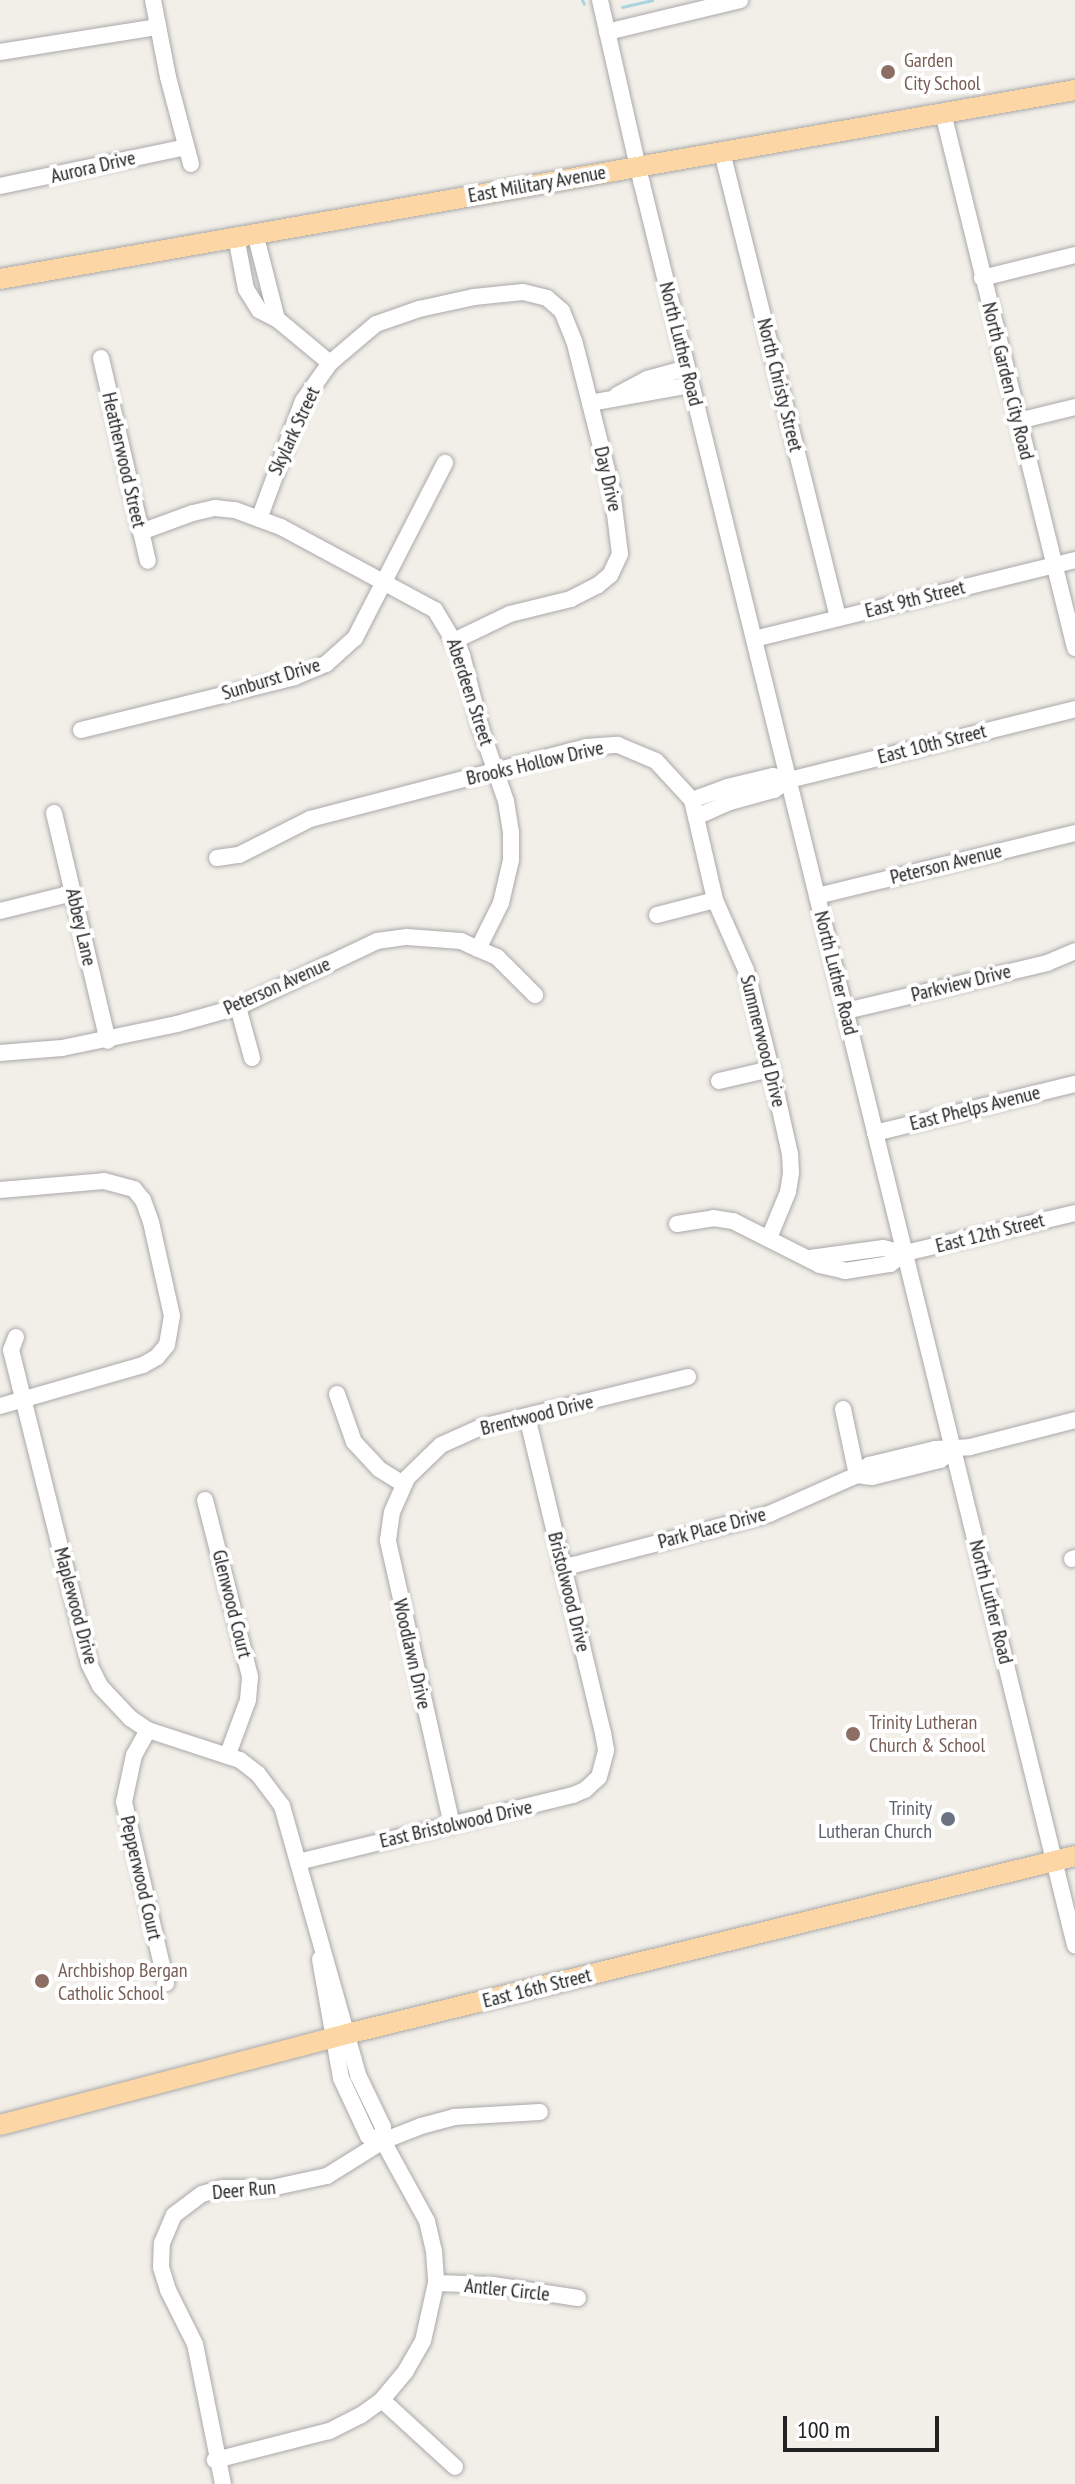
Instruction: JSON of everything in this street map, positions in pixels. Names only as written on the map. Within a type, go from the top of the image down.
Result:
[{"type":"main road","name":"East Military Avenue","points":[[0,279],[1075,90]]},
{"type":"main road","name":"East 16th Street","points":[[0,2125],[340,2036],[1075,1856]]},
{"type":"street","points":[[153,0],[191,164]]},
{"type":"street","name":"North Luther Road","points":[[600,0],[637,166],[1075,1945]]},
{"type":"street","points":[[607,32],[740,0]]},
{"type":"street","points":[[0,52],[158,27]]},
{"type":"street","name":"North Garden City Road","points":[[943,113],[1075,648]]},
{"type":"street","name":"Aurora Drive","points":[[0,186],[186,147]]},
{"type":"street","name":"North Christy Street","points":[[722,152],[838,618]]},
{"type":"street","points":[[245,235],[277,319],[330,363]]},
{"type":"street","points":[[982,278],[1075,255]]},
{"type":"street","name":"Day Drive","points":[[456,640],[510,614],[571,599],[610,575],[620,554],[619,532],[569,325],[547,298],[523,292],[474,297]]},
{"type":"street","name":"Skylark Street","points":[[259,519],[289,431],[303,401],[330,363],[376,324],[395,315],[474,297]]},
{"type":"street","name":"Heatherwood Street","points":[[101,358],[148,561]]},
{"type":"street","points":[[590,403],[617,395],[647,379],[689,376]]},
{"type":"street","points":[[1018,421],[1075,407]]},
{"type":"street","name":"Sunburst Drive","points":[[81,730],[295,677],[326,664],[355,638],[445,463]]},
{"type":"street","name":"Aberdeen Street","points":[[141,532],[169,520],[215,508],[235,510],[281,527],[435,610],[456,640],[511,832],[511,860],[501,903],[478,949]]},
{"type":"street","name":"East 9th Street","points":[[754,639],[1075,560]]},
{"type":"street","name":"East 10th Street","points":[[789,780],[1075,709]]},
{"type":"street","name":"Brooks Hollow Drive","points":[[217,858],[239,855],[310,819],[586,747],[618,745],[656,761],[692,800]]},
{"type":"street","points":[[692,800],[727,787],[773,776],[789,780]]},
{"type":"street","points":[[696,817],[730,802],[774,790],[789,780]]},
{"type":"street","name":"Summerwood Drive","points":[[692,800],[715,900],[746,970],[790,1154],[788,1192],[769,1238]]},
{"type":"street","name":"Abbey Lane","points":[[54,813],[108,1041]]},
{"type":"street","name":"Peterson Avenue","points":[[817,896],[1075,833]]},
{"type":"street","points":[[0,911],[73,893]]},
{"type":"street","points":[[657,915],[715,900]]},
{"type":"street","name":"Peterson Avenue","points":[[0,1053],[108,1041],[238,1007],[377,941],[437,937],[461,941],[506,965],[535,995]]},
{"type":"street","name":"Parkview Drive","points":[[846,1011],[1047,963],[1075,951]]},
{"type":"street","points":[[238,1007],[252,1058]]},
{"type":"street","points":[[719,1081],[771,1069]]},
{"type":"street","name":"East Phelps Avenue","points":[[875,1133],[1075,1084]]},
{"type":"street","points":[[0,1190],[104,1181],[134,1189],[143,1200],[165,1271],[172,1316],[167,1345],[157,1357],[143,1365],[0,1406]]},
{"type":"street","name":"East 12th Street","points":[[677,1224],[713,1218],[733,1221],[810,1258],[883,1248],[905,1253],[1075,1213]]},
{"type":"street","name":"Maplewood Drive","points":[[16,1337],[11,1350],[89,1664],[114,1703],[148,1730],[228,1754],[258,1774],[286,1815],[319,1945],[320,1978],[340,2036],[349,2100],[368,2136],[383,2141],[427,2221],[436,2283]]},
{"type":"street","name":"Brentwood Drive","points":[[403,1484],[441,1445],[481,1427],[688,1377]]},
{"type":"street","points":[[337,1394],[354,1442],[379,1469],[403,1484]]},
{"type":"street","points":[[843,1409],[857,1475]]},
{"type":"street","name":"Bristolwood Drive","points":[[527,1417],[603,1733],[606,1750],[602,1767]]},
{"type":"street","name":"Park Place Drive","points":[[562,1568],[769,1514],[857,1475],[872,1477],[940,1460],[954,1450],[1075,1420]]},
{"type":"street","name":"Woodlawn Drive","points":[[403,1484],[389,1524],[392,1570],[452,1825]]},
{"type":"street","name":"Glenwood Court","points":[[205,1500],[250,1677],[248,1700],[228,1754]]},
{"type":"street","name":"Pepperwood Court","points":[[148,1730],[131,1767],[124,1802],[166,1983]]},
{"type":"street","name":"East Bristolwood Drive","points":[[298,1862],[573,1795],[594,1783],[602,1767]]},
{"type":"street","name":"Deer Run","points":[[223,2484],[215,2460],[195,2344],[168,2290],[161,2267],[166,2228],[184,2206],[202,2194],[223,2188],[299,2185],[327,2176],[383,2141],[454,2117],[540,2112]]},
{"type":"street","points":[[215,2460],[329,2431],[382,2400],[406,2371],[423,2341],[436,2283]]},
{"type":"street","name":"Antler Circle","points":[[436,2283],[493,2285],[578,2298]]},
{"type":"street","points":[[382,2400],[455,2467]]},
{"type":"waterway","points":[[582,0],[584,4]]},
{"type":"waterway","points":[[622,7],[652,0]]},
{"type":"place","name":"Garden City School","points":[[888,72]]},
{"type":"place","name":"Trinity Lutheran Church & School","points":[[853,1734]]},
{"type":"place","name":"Trinity Lutheran Church","points":[[948,1819]]},
{"type":"place","name":"Archbishop Bergan Catholic School","points":[[42,1981]]}]
